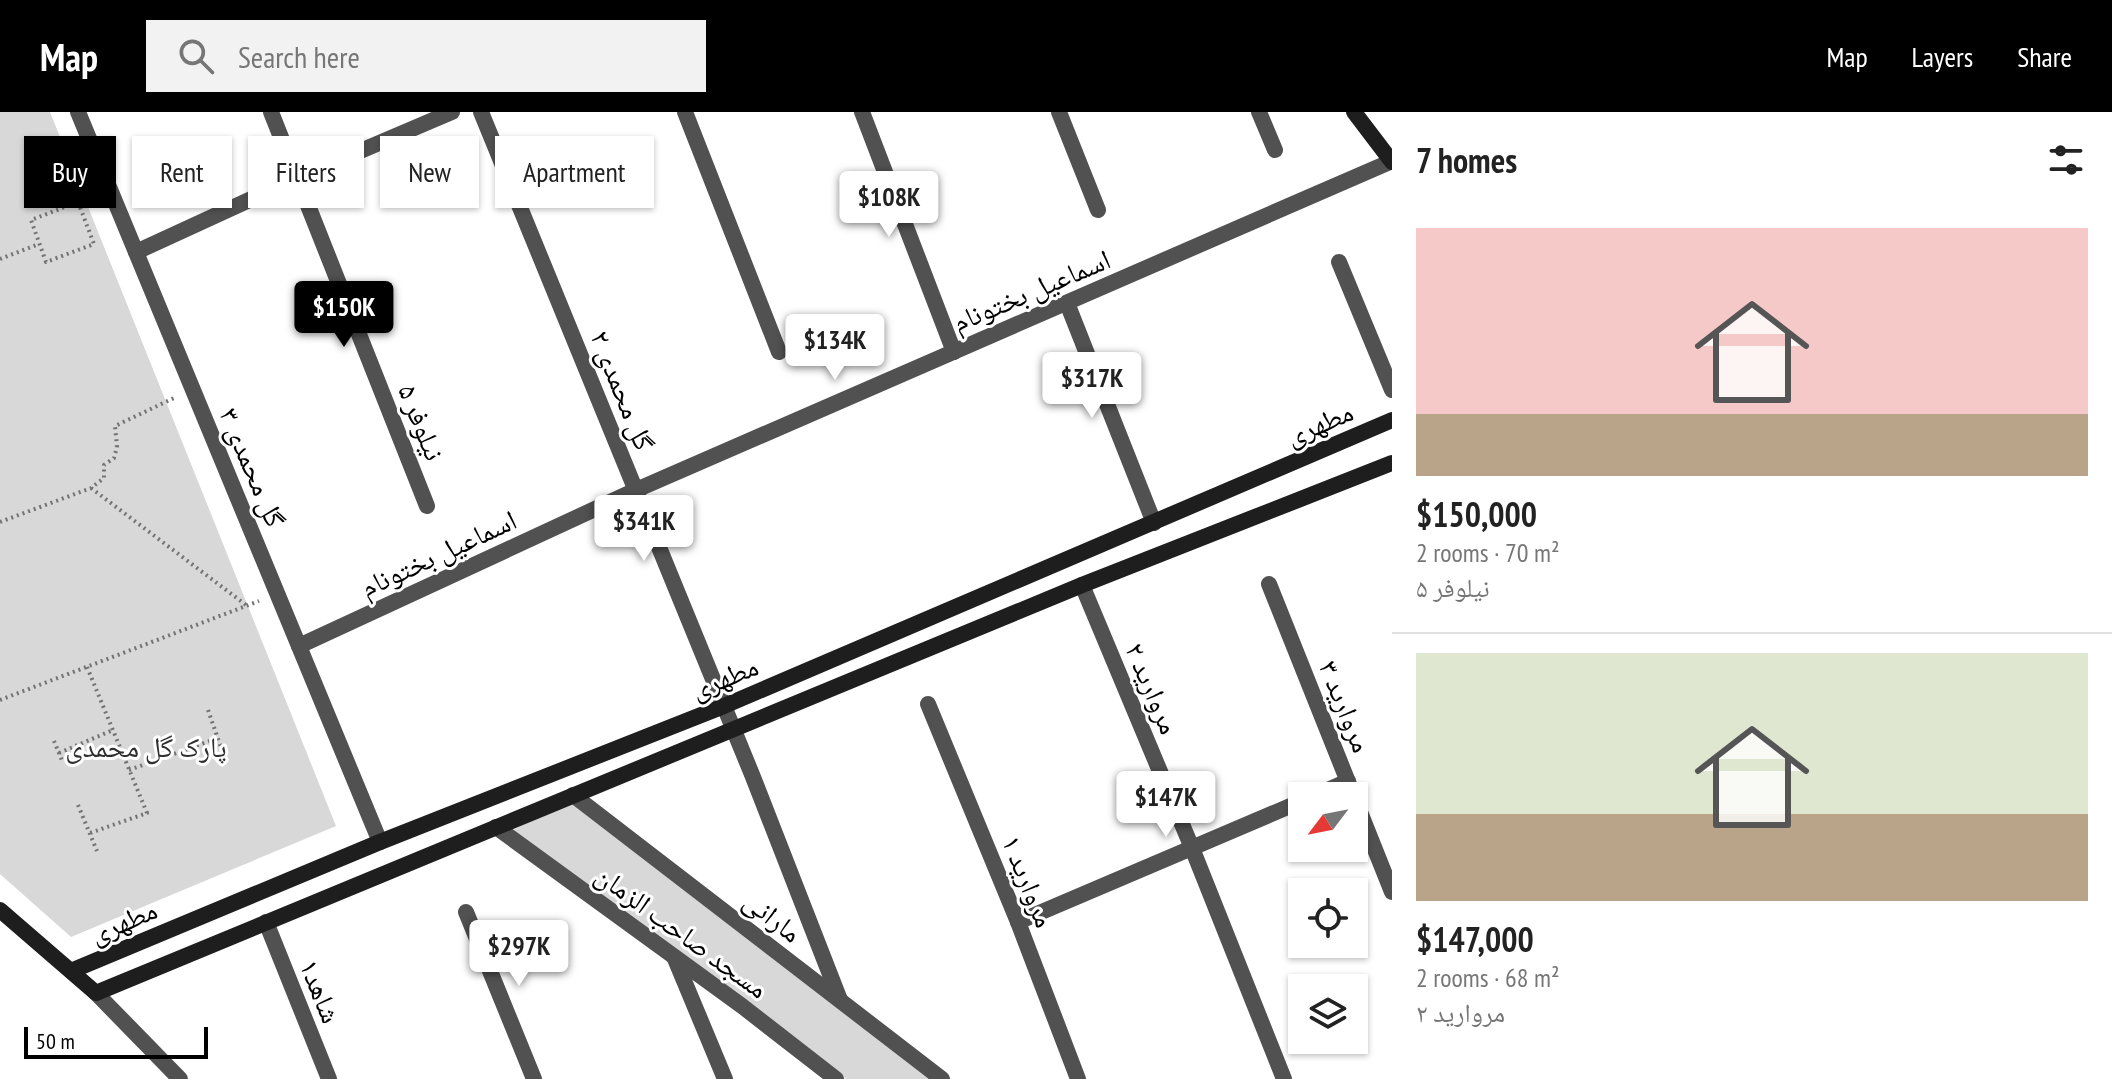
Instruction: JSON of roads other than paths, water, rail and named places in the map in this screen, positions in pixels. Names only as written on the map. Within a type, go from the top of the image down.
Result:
[{"type":"street","name":"گل محمدی ۳","points":[[78,112],[380,842]]},
{"type":"street","name":"نیلوفر ۵","points":[[271,112],[280,136]]},
{"type":"street","points":[[364,149],[452,112]]},
{"type":"street","name":"گل محمدی ۲","points":[[481,112],[734,729],[840,1000]]},
{"type":"street","points":[[685,112],[779,352]]},
{"type":"street","points":[[862,112],[954,352]]},
{"type":"street","points":[[1059,112],[1098,210]]},
{"type":"street","points":[[1259,112],[1275,150]]},
{"type":"street","points":[[1354,112],[1392,162]]},
{"type":"street","name":"اسماعیل بختونام","points":[[299,646],[636,490],[1392,162]]},
{"type":"street","points":[[136,252],[248,201]]},
{"type":"street","name":"نیلوفر ۵","points":[[309,208],[427,506]]},
{"type":"street","points":[[1339,262],[1392,390]]},
{"type":"street","points":[[1067,303],[1154,523]]},
{"type":"street","name":"مطهری","points":[[71,971],[380,842],[724,706],[1392,420]]},
{"type":"street","name":"مطهری","points":[[96,993],[1082,585],[1392,463]]},
{"type":"street","name":"مروارید ۳","points":[[1269,584],[1392,892]]},
{"type":"street","name":"مروارید ۲","points":[[1082,585],[1284,1079]]},
{"type":"street","name":"مروارید ۱","points":[[928,704],[1018,922],[1078,1079]]},
{"type":"street","name":"مارانی","points":[[573,795],[942,1079]]},
{"type":"street","points":[[1018,922],[1288,807]]},
{"type":"street","name":"مسجد صاحب الزمان","points":[[496,827],[836,1079]]},
{"type":"street","points":[[0,910],[96,993],[180,1079]]},
{"type":"street","points":[[466,912],[534,1079]]},
{"type":"street","name":"شاهد۱","points":[[266,922],[329,1079]]},
{"type":"street","points":[[674,957],[725,1079]]},
{"type":"park label","name":"پارک گل محمدی","points":[[146,746]]}]
